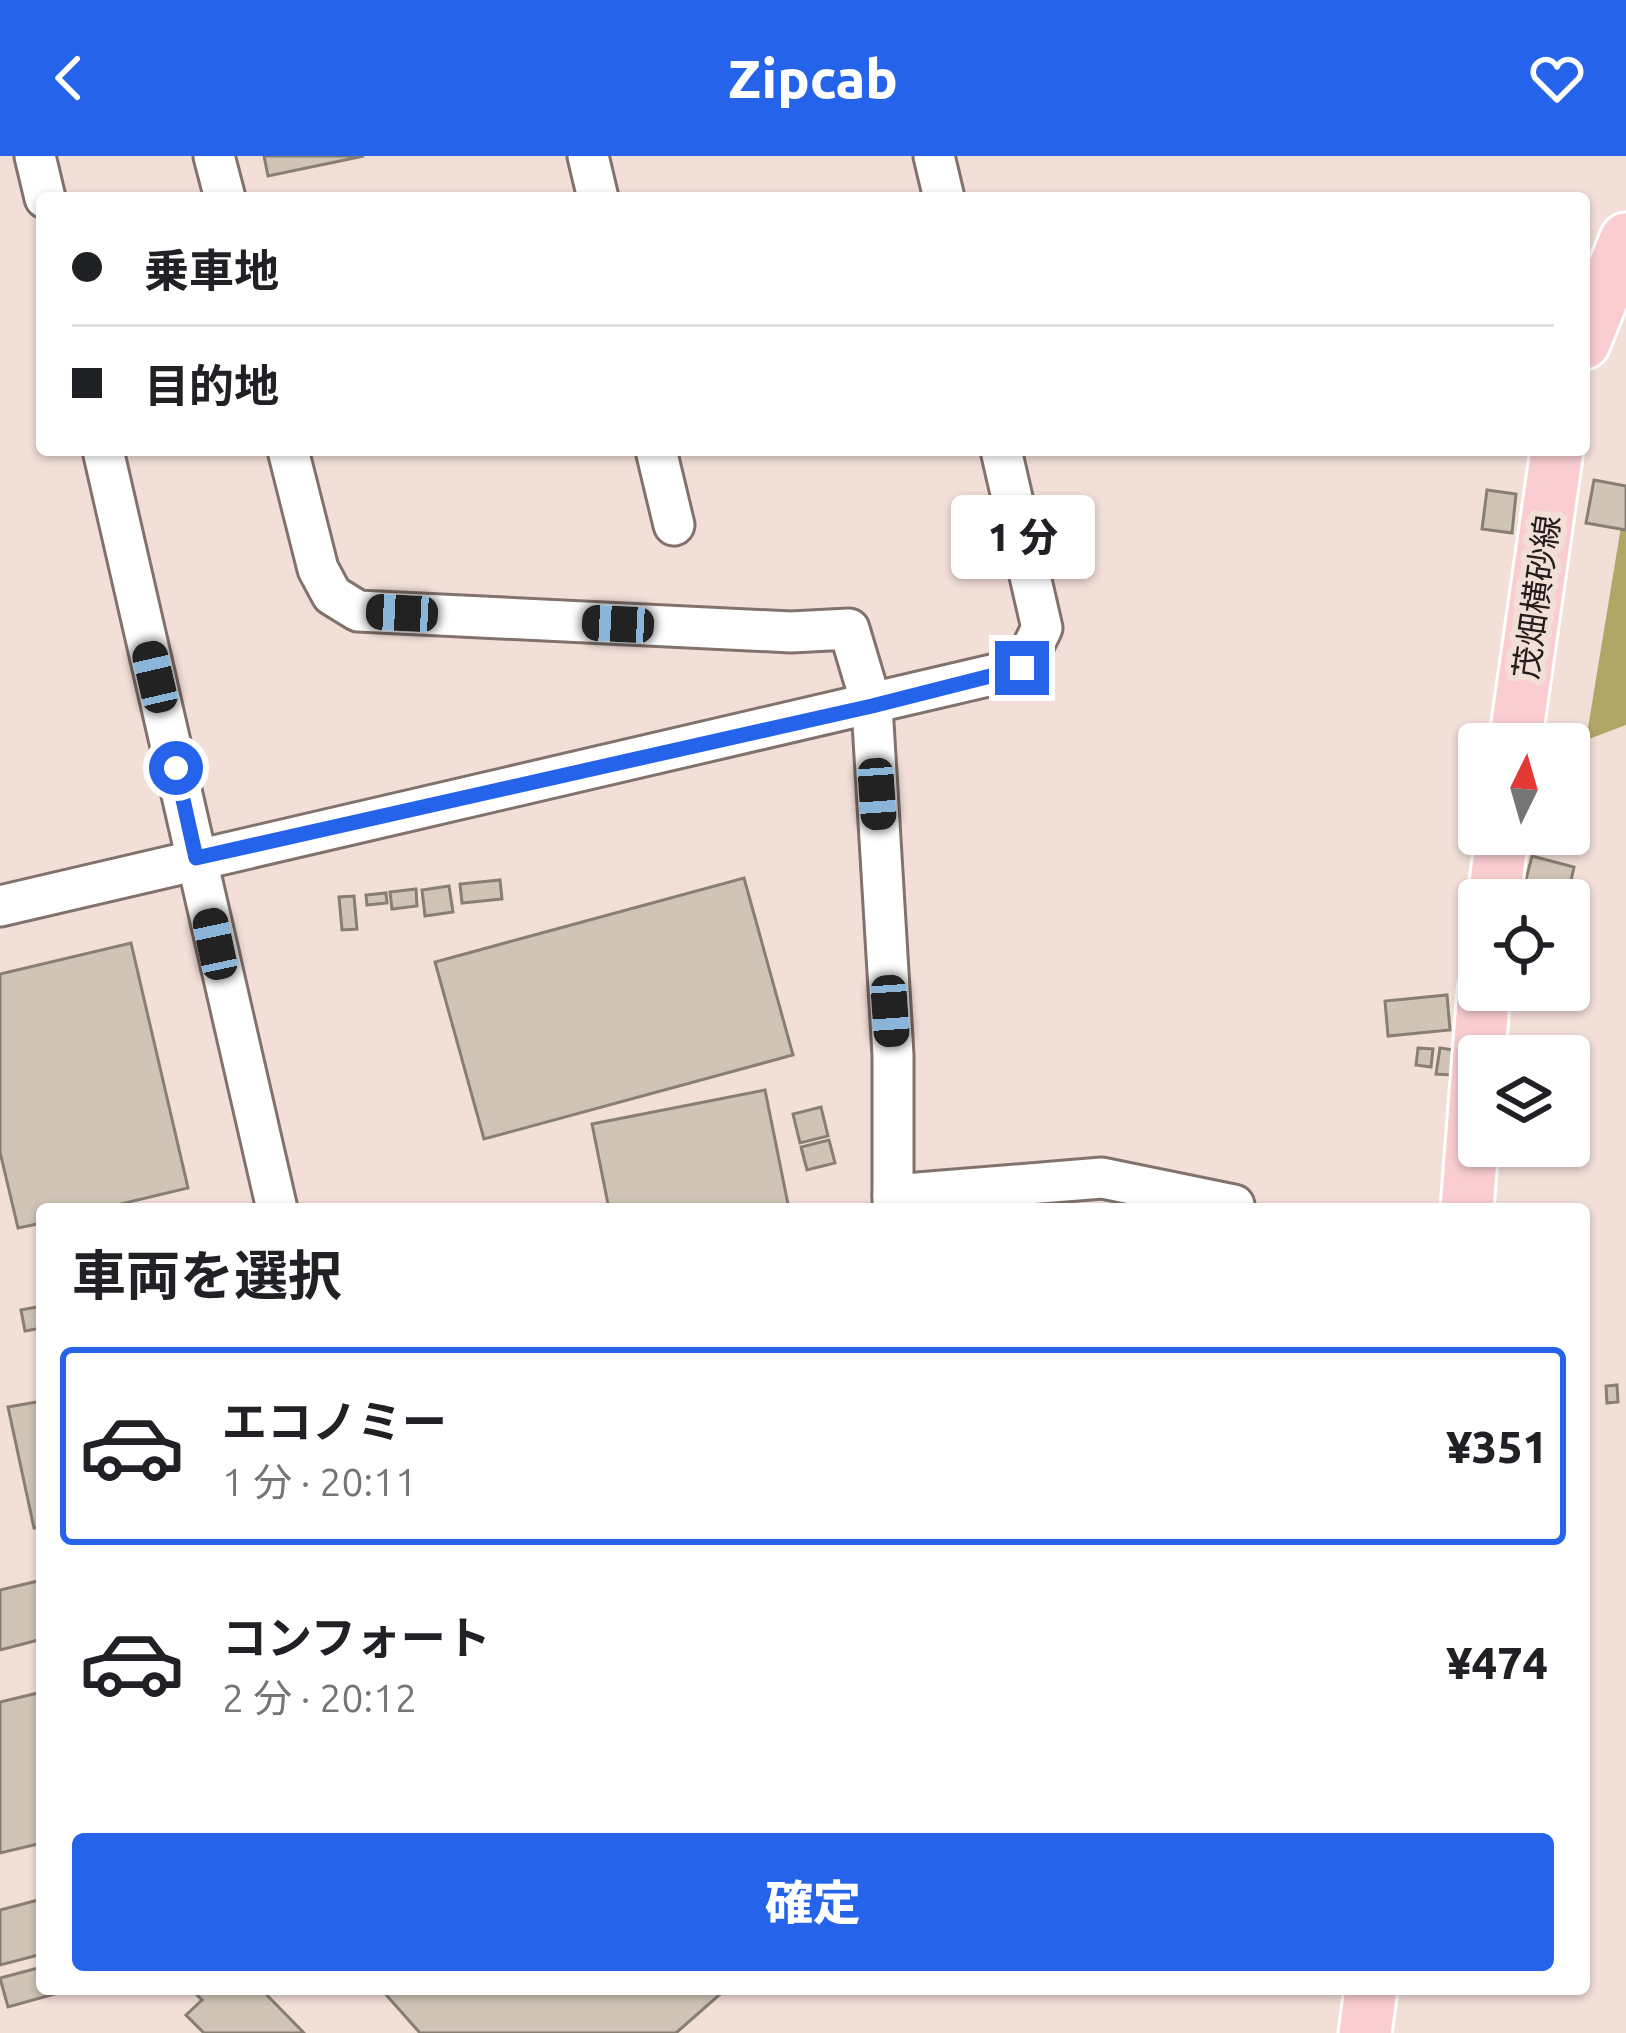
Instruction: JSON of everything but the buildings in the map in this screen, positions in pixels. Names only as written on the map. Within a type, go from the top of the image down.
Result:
[{"type":"main road","points":[[1590,328],[1626,239]]},
{"type":"main road","name":"茂畑横砂線","points":[[1518,723],[1556,456]]},
{"type":"main road","points":[[1467,1203],[1482,1011]]},
{"type":"main road","points":[[1365,2033],[1370,1995]]},
{"type":"street","points":[[35,156],[44,192]]},
{"type":"street","points":[[214,156],[223,192]]},
{"type":"street","points":[[588,156],[597,192]]},
{"type":"street","points":[[934,156],[943,192]]},
{"type":"street","points":[[104,456],[276,1203]]},
{"type":"street","points":[[290,456],[318,569],[332,595],[358,611],[791,632],[849,629],[872,706],[893,1055],[893,1202],[1102,1178],[1224,1203]]},
{"type":"street","points":[[657,456],[674,525]]},
{"type":"street","points":[[0,906],[1022,668],[1042,628],[1002,456]]},
{"type":"shaded area","points":[[1626,496],[1626,725],[1590,738]]},
{"type":"route","points":[[176,768],[196,858],[1022,668]]}]
